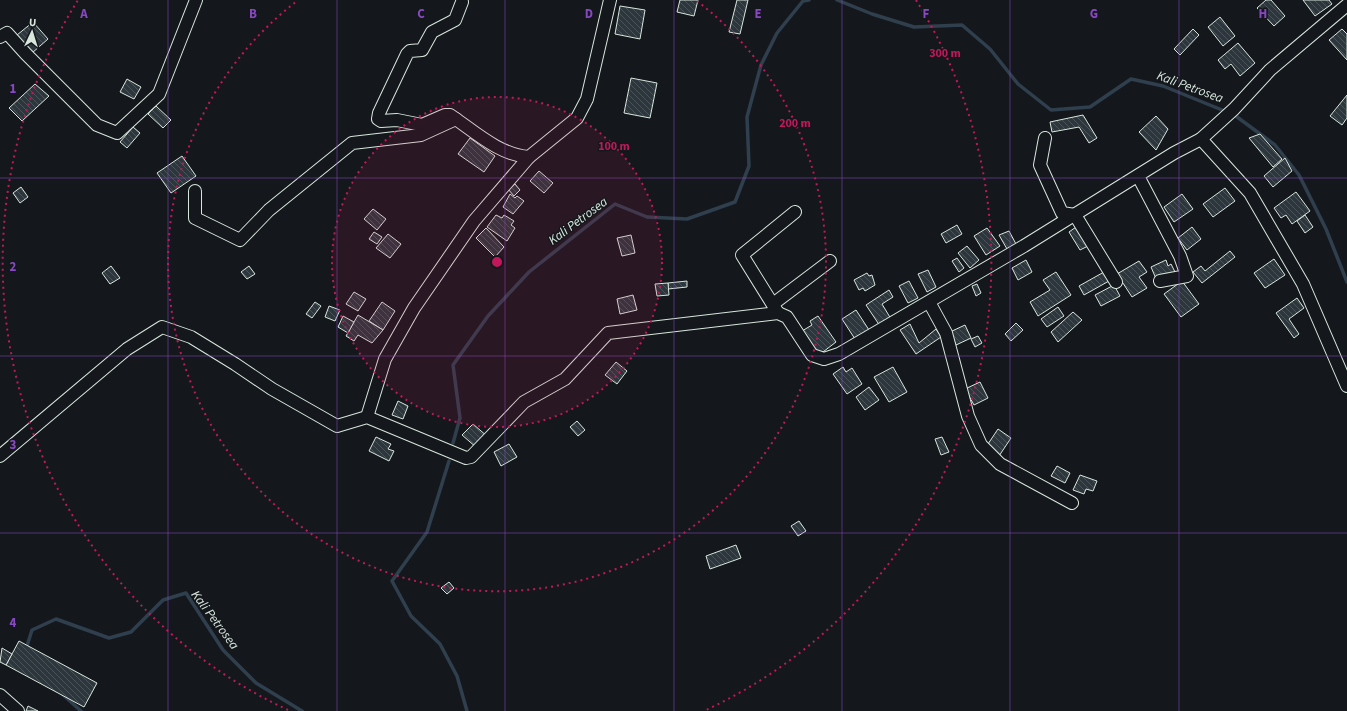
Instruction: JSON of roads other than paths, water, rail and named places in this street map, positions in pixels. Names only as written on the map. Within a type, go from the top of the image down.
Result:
[{"type":"street","points":[[0,37],[7,33],[97,125],[117,132],[159,94],[196,0]]},
{"type":"street","points":[[367,417],[385,359],[414,308],[474,221],[529,157],[577,118],[587,99],[610,0]]},
{"type":"street","points":[[462,2],[455,20],[432,32],[422,50],[410,51],[407,54],[379,113],[378,119],[381,121],[397,120],[422,125],[445,115],[450,115],[504,151],[516,156],[529,157]]},
{"type":"street","points":[[796,212],[742,254],[775,308],[787,317],[812,355],[824,359],[839,354],[929,302],[1075,215],[1174,153],[1201,139],[1234,109],[1270,70],[1347,5]]},
{"type":"street","points":[[195,191],[195,218],[240,240],[269,210],[352,144],[421,135],[456,119]]},
{"type":"street","points":[[1046,138],[1040,165],[1062,213],[1075,215],[1116,282]]},
{"type":"street","points":[[1201,139],[1254,200],[1303,284],[1347,386]]},
{"type":"street","points":[[1138,176],[1180,256],[1187,276],[1160,281]]},
{"type":"street","points":[[0,456],[127,350],[162,326],[191,337],[272,389],[336,426],[367,417],[463,458],[469,458],[524,402],[565,379],[608,333],[775,308],[830,261]]},
{"type":"street","points":[[929,302],[946,333],[968,416],[981,445],[1000,464],[1072,504]]},
{"type":"street","points":[[0,695],[18,711]]},
{"type":"waterway","name":"Kali Petrosea","points":[[453,443],[460,418],[453,365],[488,316],[529,272],[615,204],[647,217],[687,219],[735,202],[749,166],[747,117],[761,65],[777,33],[803,1],[809,0]]},
{"type":"waterway","name":"Kali Petrosea","points":[[837,0],[872,14],[914,27],[962,25],[990,49],[1018,84],[1051,110],[1090,107],[1131,79],[1163,86],[1227,112]]},
{"type":"waterway","name":"Kali Petrosea","points":[[1233,114],[1275,145],[1299,175],[1326,229],[1347,282]]},
{"type":"waterway","name":"Kali Petrosea","points":[[449,461],[427,532],[392,581],[411,616],[440,644],[457,676],[467,711]]},
{"type":"waterway","name":"Kali Petrosea","points":[[26,649],[32,630],[56,619],[109,638],[131,632],[163,600],[186,593],[223,650],[256,683],[302,711]]},
{"type":"waterway","name":"Kali Petrosea","points":[[61,693],[81,711]]}]
